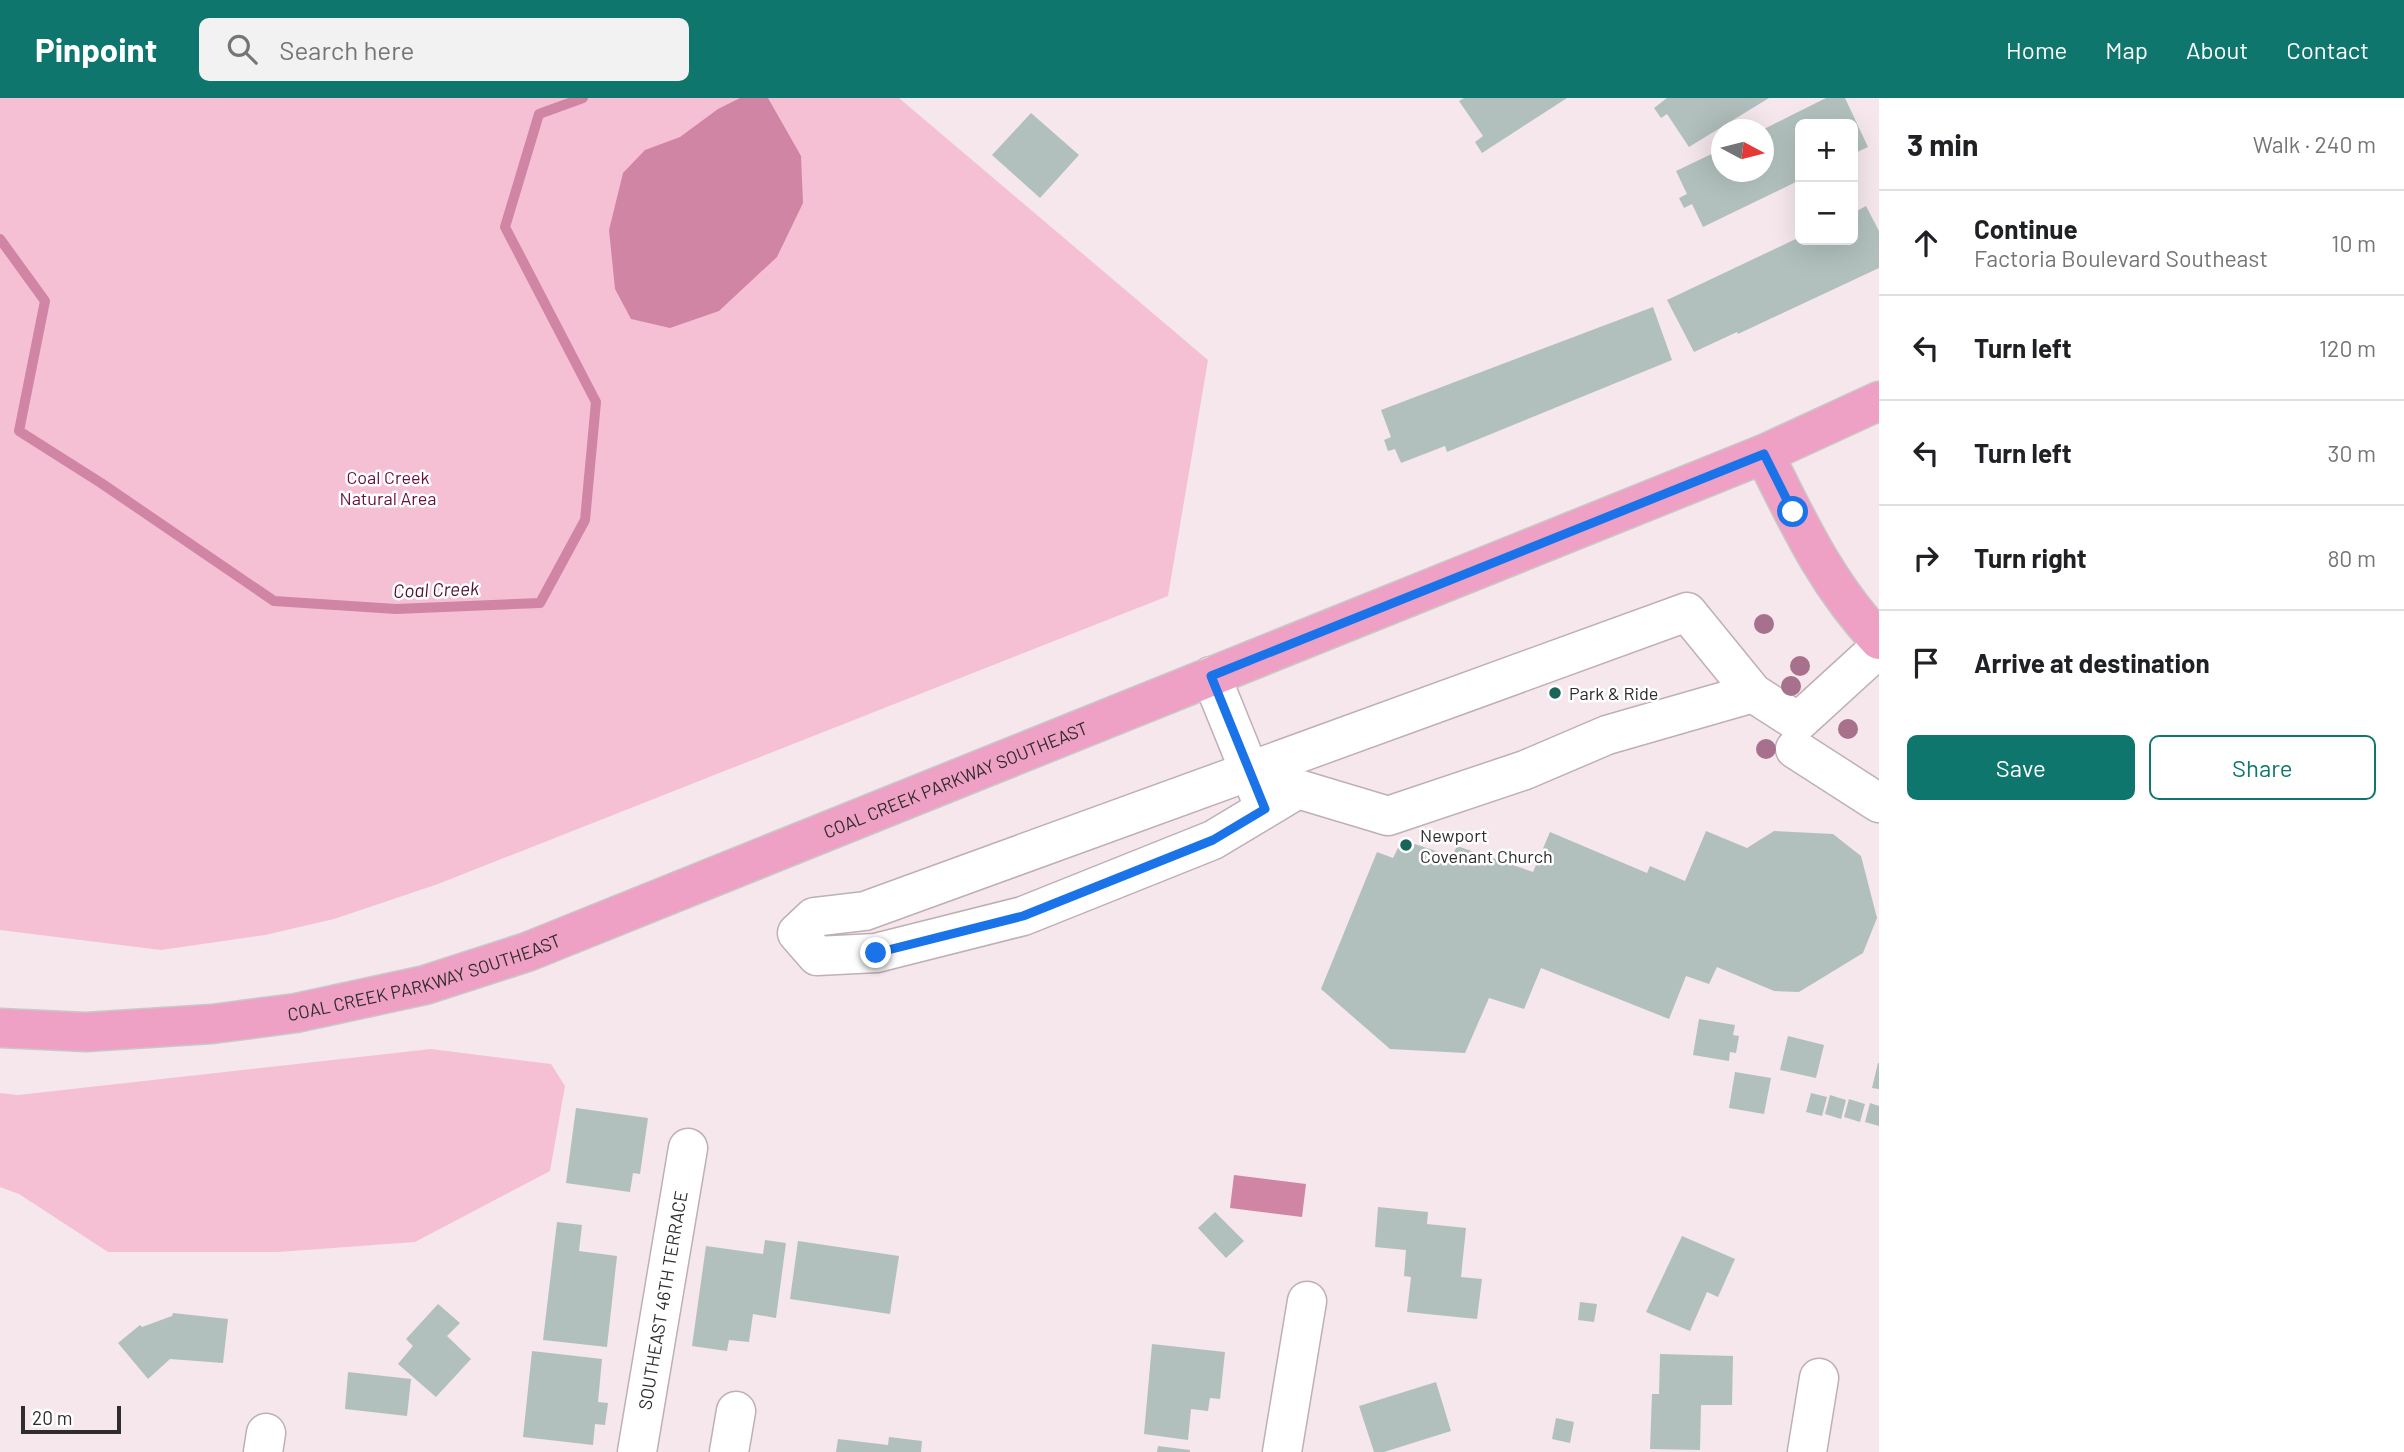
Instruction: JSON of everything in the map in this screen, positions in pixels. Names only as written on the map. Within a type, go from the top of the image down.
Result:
[{"type":"main road","name":"COAL CREEK PARKWAY SOUTHEAST","points":[[0,1028],[86,1032],[212,1024],[296,1013],[425,985],[527,952],[1764,454],[1879,401]]},
{"type":"main road","points":[[1764,454],[1813,552],[1854,612],[1879,640]]},
{"type":"street","points":[[1753,693],[1607,735],[1525,770],[1388,816],[1298,789],[1213,840],[1023,916],[876,953],[817,956],[797,933],[814,917],[865,911],[1687,612],[1753,693],[1796,735],[1879,803]]},
{"type":"street","points":[[1796,735],[1879,648]]},
{"type":"street","points":[[1211,676],[1265,809]]},
{"type":"street","name":"SOUTHEAST 46TH TERRACE","points":[[637,1452],[688,1147]]},
{"type":"street","points":[[1282,1452],[1307,1301]]},
{"type":"street","points":[[1807,1452],[1819,1378]]},
{"type":"street","points":[[729,1452],[736,1411]]},
{"type":"green space","name":"Coal Creek Natural Area","points":[[0,98],[899,98],[1208,360],[1168,596],[438,884],[334,919],[265,935],[161,950],[0,930]]},
{"type":"green space","points":[[431,1049],[551,1064],[565,1086],[550,1171],[415,1242],[278,1252],[108,1252],[19,1194],[0,1187],[0,1093],[18,1095]]},
{"type":"shaded area","points":[[740,98],[768,98],[801,156],[803,203],[777,257],[719,311],[670,328],[631,319],[615,289],[609,230],[623,173],[645,150],[680,137],[718,109]]},
{"type":"shaded area","points":[[1234,1175],[1306,1184],[1302,1217],[1230,1208]]},
{"type":"building","points":[[1464,98],[1567,98],[1482,153],[1475,142],[1483,136],[1459,101]]},
{"type":"building","points":[[1667,98],[1769,98],[1735,119],[1711,119],[1711,134],[1689,147],[1667,114],[1661,118],[1654,108]]},
{"type":"building","points":[[1826,98],[1845,98],[1855,119],[1795,119],[1795,182],[1703,227],[1692,204],[1684,208],[1679,198],[1687,194],[1676,171],[1711,154],[1711,182],[1774,182],[1774,124]]},
{"type":"building","points":[[1031,113],[1079,155],[1040,198],[992,155]]},
{"type":"building","points":[[1858,126],[1868,147],[1858,152]]},
{"type":"building","points":[[1866,206],[1879,231],[1879,268],[1694,352],[1667,300],[1795,239],[1795,245],[1858,245],[1858,210]]},
{"type":"building","points":[[1653,307],[1672,360],[1447,452],[1445,446],[1401,463],[1395,449],[1388,451],[1384,440],[1391,437],[1381,410]]},
{"type":"building","points":[[1706,831],[1747,848],[1774,831],[1833,834],[1861,856],[1877,918],[1863,953],[1799,992],[1774,991],[1717,967],[1709,984],[1686,976],[1669,1019],[1541,968],[1524,1009],[1489,998],[1465,1053],[1390,1049],[1321,989],[1377,852],[1393,858],[1402,840],[1452,856],[1457,846],[1533,872],[1550,832],[1647,873],[1650,866],[1685,881]]},
{"type":"building","points":[[1699,1019],[1735,1025],[1733,1035],[1739,1036],[1736,1053],[1730,1052],[1729,1061],[1693,1055]]},
{"type":"building","points":[[1788,1036],[1824,1045],[1816,1078],[1780,1070]]},
{"type":"building","points":[[1879,1063],[1879,1089],[1872,1088]]},
{"type":"building","points":[[1735,1072],[1771,1078],[1764,1114],[1729,1108]]},
{"type":"building","points":[[1811,1093],[1827,1097],[1822,1116],[1806,1112]]},
{"type":"building","points":[[1830,1095],[1846,1100],[1841,1119],[1825,1114]]},
{"type":"building","points":[[1849,1099],[1865,1104],[1860,1122],[1844,1117]]},
{"type":"building","points":[[1870,1103],[1879,1106],[1879,1126],[1865,1122]]},
{"type":"building","points":[[576,1108],[648,1118],[640,1174],[633,1173],[630,1192],[566,1183]]},
{"type":"building","points":[[1378,1207],[1428,1212],[1427,1224],[1466,1228],[1461,1277],[1482,1279],[1477,1319],[1407,1312],[1411,1277],[1404,1276],[1406,1250],[1375,1247]]},
{"type":"building","points":[[1215,1212],[1244,1241],[1226,1258],[1198,1228]]},
{"type":"building","points":[[557,1222],[582,1225],[579,1251],[617,1256],[607,1347],[543,1340]]},
{"type":"building","points":[[1682,1236],[1735,1259],[1718,1297],[1707,1292],[1690,1331],[1646,1312]]},
{"type":"building","points":[[765,1240],[786,1243],[776,1318],[753,1314],[749,1342],[729,1340],[727,1351],[692,1346],[706,1246],[763,1254]]},
{"type":"building","points":[[798,1241],[899,1256],[890,1314],[790,1299]]},
{"type":"building","points":[[1580,1302],[1597,1304],[1594,1322],[1578,1320]]},
{"type":"building","points":[[438,1304],[460,1323],[447,1336],[471,1359],[436,1397],[398,1364],[413,1346],[406,1339]]},
{"type":"building","points":[[173,1313],[228,1319],[223,1363],[170,1359],[148,1379],[118,1343],[140,1325],[142,1327],[172,1316]]},
{"type":"building","points":[[1152,1344],[1225,1352],[1220,1399],[1210,1398],[1208,1411],[1191,1409],[1188,1440],[1144,1434]]},
{"type":"building","points":[[532,1351],[602,1359],[598,1402],[608,1403],[605,1425],[595,1424],[593,1445],[523,1437]]},
{"type":"building","points":[[1660,1354],[1733,1356],[1732,1405],[1701,1405],[1700,1450],[1650,1449],[1652,1394],[1659,1394]]},
{"type":"building","points":[[348,1372],[411,1379],[407,1416],[345,1409]]},
{"type":"building","points":[[1436,1382],[1451,1431],[1384,1452],[1374,1452],[1359,1406]]},
{"type":"building","points":[[1556,1418],[1574,1422],[1570,1443],[1552,1439]]},
{"type":"building","points":[[889,1437],[922,1441],[921,1452],[836,1452],[838,1439],[888,1445]]},
{"type":"building","points":[[1158,1446],[1190,1450],[1190,1452],[1157,1452]]},
{"type":"waterway","name":"Coal Creek","points":[[0,239],[45,301],[19,431],[101,483],[274,601],[396,609],[540,603],[585,520],[596,402],[505,227],[539,114],[583,98]]},
{"type":"place","name":"Park & Ride","points":[[1555,693]]},
{"type":"place","name":"Newport Covenant Church","points":[[1406,845]]},
{"type":"route","points":[[876,953],[1023,916],[1213,840],[1265,809],[1211,676],[1764,454],[1793,512]]}]
